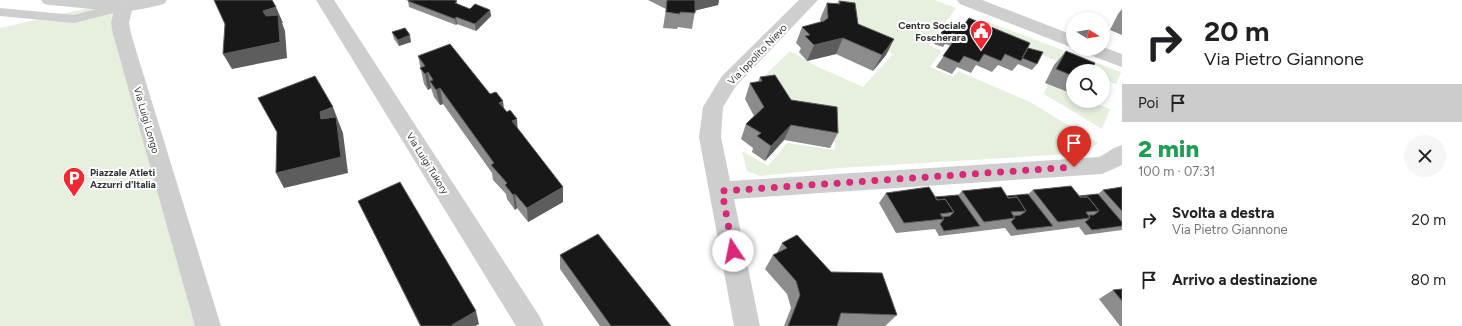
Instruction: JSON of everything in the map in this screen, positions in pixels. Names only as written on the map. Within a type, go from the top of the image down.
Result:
[{"type":"street","points":[[50,0],[121,3],[158,0]]},
{"type":"street","name":"Via Luigi Tukory","points":[[324,0],[531,326]]},
{"type":"street","name":"Via Ippolito Nievo","points":[[747,326],[722,191],[710,137],[713,107],[729,81],[809,0]]},
{"type":"street","points":[[966,0],[1066,39]]},
{"type":"street","name":"Via Luigi Longo","points":[[121,3],[120,23],[122,34],[208,326]]},
{"type":"street","points":[[1109,56],[1122,61]]},
{"type":"street","points":[[722,191],[1102,165],[1120,156],[1122,153]]},
{"type":"lane","points":[[0,12],[74,19],[121,3]]},
{"type":"green space","points":[[838,0],[934,0],[956,8],[929,45],[942,51],[930,67],[953,77],[958,71],[1030,102],[1098,143],[1086,153],[840,168],[760,176],[747,171],[742,151],[768,166],[787,143],[835,150],[833,121],[753,87],[790,51],[816,66],[863,87],[893,54],[857,38],[824,15]]},
{"type":"green space","points":[[119,1],[218,326],[0,326],[0,28]]},
{"type":"green space","points":[[983,20],[1066,51],[1066,56],[1079,56],[1100,64],[1066,64],[977,30]]},
{"type":"green space","points":[[1110,68],[1121,72],[1116,84],[1110,82]]},
{"type":"green space","points":[[1048,84],[1066,91],[1066,107],[1044,94]]},
{"type":"green space","points":[[1067,108],[1110,109],[1102,129]]},
{"type":"building","points":[[214,0],[272,0],[276,7],[263,11],[266,16],[278,15],[280,42],[223,54],[225,24]]},
{"type":"building","points":[[455,0],[457,1],[455,3],[470,9],[475,4],[490,10],[475,24],[456,17],[455,19],[408,1]]},
{"type":"building","points":[[667,0],[695,0],[695,13],[680,12],[680,14],[666,12]]},
{"type":"building","points":[[839,1],[855,3],[858,24],[894,39],[882,55],[843,38],[814,45],[805,36],[810,35],[802,27],[824,21],[828,18],[827,3],[840,4]]},
{"type":"building","points":[[969,18],[1030,43],[1021,61],[1005,54],[1001,61],[984,54],[979,62],[964,56],[959,63],[943,56],[958,35],[952,33],[950,37],[941,33],[947,25],[960,30]]},
{"type":"building","points":[[405,28],[410,35],[398,40],[392,32]]},
{"type":"building","points":[[450,44],[490,94],[496,92],[503,101],[499,103],[507,112],[510,110],[517,119],[512,121],[563,187],[527,208],[505,185],[507,183],[491,165],[494,163],[440,88],[436,90],[430,81],[433,80],[428,72],[425,74],[420,68],[425,66],[418,56]]},
{"type":"building","points":[[1028,48],[1043,52],[1037,64],[1022,58]]},
{"type":"building","points":[[1066,51],[1066,56],[1078,56],[1095,63],[1066,64],[1066,73],[1056,69]]},
{"type":"building","points":[[775,75],[791,100],[837,107],[838,133],[791,125],[771,146],[757,136],[761,133],[746,124],[764,107],[750,83],[762,81],[760,77]]},
{"type":"building","points":[[315,76],[333,107],[320,112],[321,119],[336,117],[341,157],[276,173],[277,132],[258,98]]},
{"type":"building","points":[[400,182],[476,311],[452,325],[453,326],[421,326],[358,201]]},
{"type":"building","points":[[1071,186],[1080,197],[1088,197],[1099,211],[1086,212],[1090,218],[1058,222],[1033,190]]},
{"type":"building","points":[[929,187],[937,200],[945,199],[954,212],[940,214],[944,219],[904,223],[886,193]]},
{"type":"building","points":[[1001,187],[1008,198],[1017,197],[1026,211],[1011,212],[1015,218],[984,222],[962,191]]},
{"type":"building","points":[[1122,187],[1122,211],[1103,190]]},
{"type":"building","points":[[1028,194],[1053,226],[1017,230],[1011,222],[1015,218],[1013,216],[1021,215],[1026,211],[1017,197],[1008,198],[1007,196]]},
{"type":"building","points":[[1098,194],[1122,222],[1122,226],[1092,230],[1085,222],[1090,218],[1089,215],[1094,215],[1099,211],[1088,197],[1079,196]]},
{"type":"building","points":[[958,195],[980,226],[944,231],[940,224],[944,219],[942,217],[950,216],[954,212],[945,199],[937,200],[935,197]]},
{"type":"building","points":[[598,234],[671,326],[611,326],[560,255]]},
{"type":"building","points":[[797,235],[831,272],[882,273],[897,315],[841,313],[837,326],[788,326],[800,295],[796,281],[773,255],[787,248],[782,243]]},
{"type":"building","points":[[1122,289],[1122,301],[1113,290]]},
{"type":"place","name":"Centro Sociale Foscherara","points":[[981,50]]},
{"type":"place","name":"Piazzale Atleti Azzurri d'Italia","points":[[74,198]]},
{"type":"route","points":[[733,251],[722,191],[1074,167]]}]
